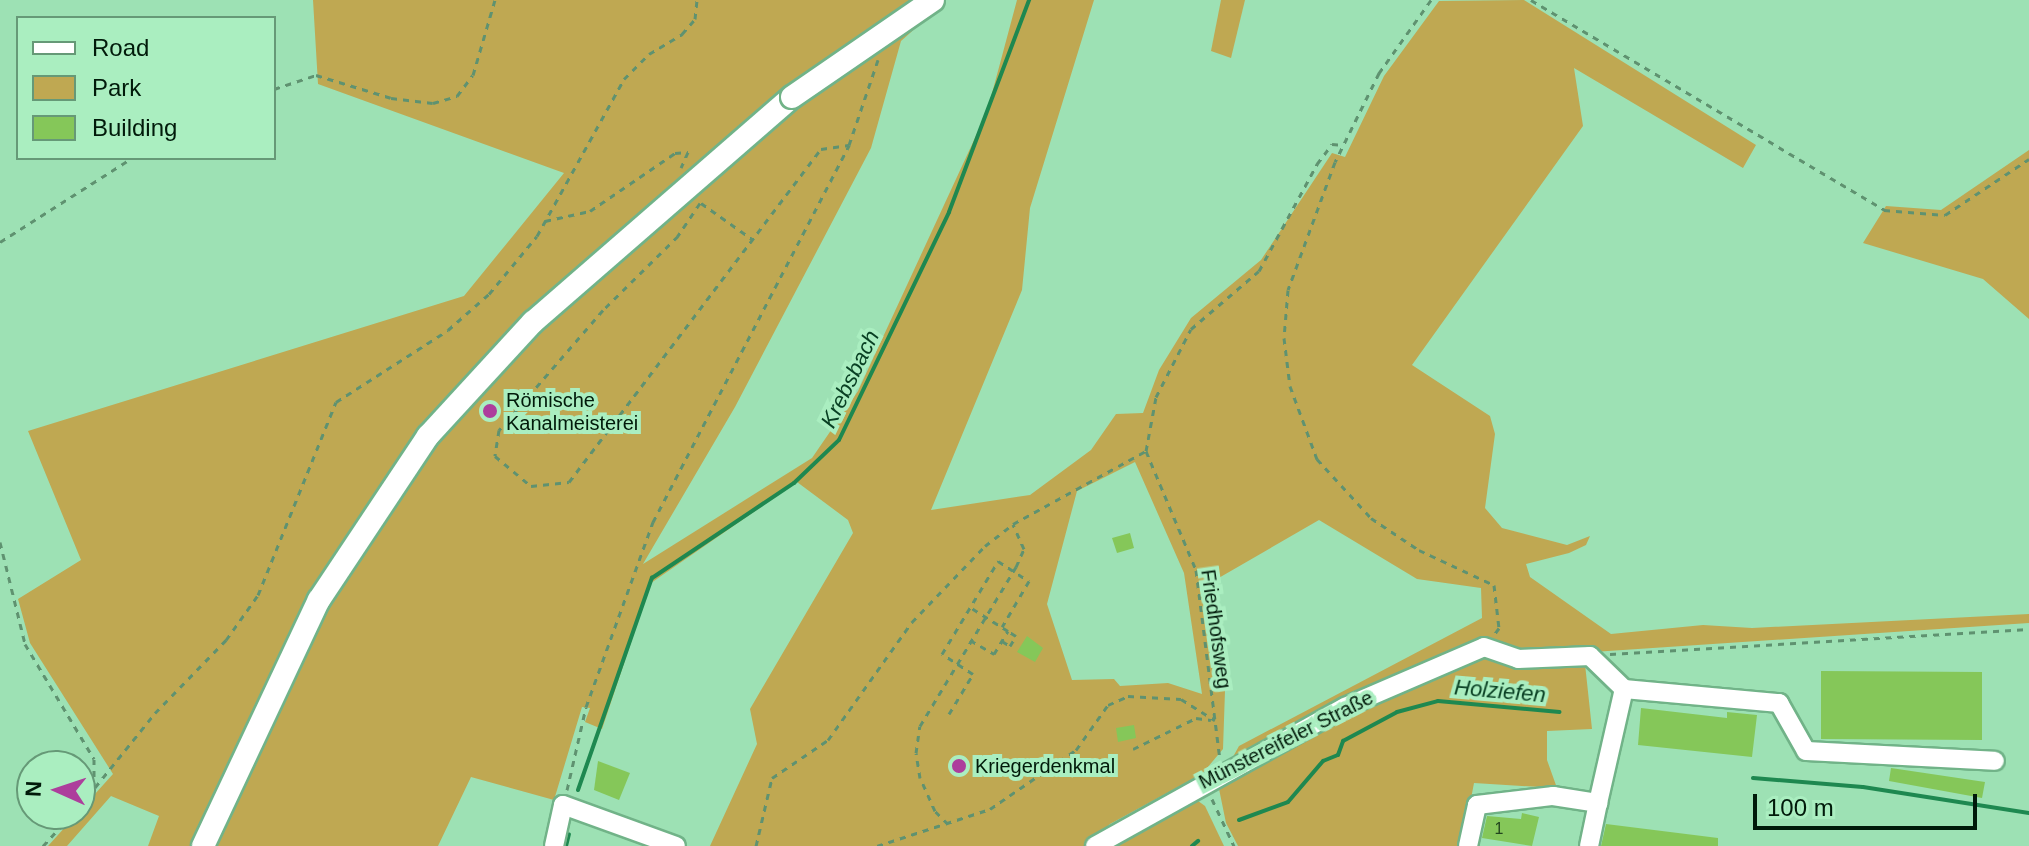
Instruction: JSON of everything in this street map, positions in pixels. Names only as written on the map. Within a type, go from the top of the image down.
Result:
[{"type":"main road","points":[[203,846],[319,600],[405,467],[505,349],[683,188],[792,97],[933,0]]},
{"type":"street","points":[[1484,647],[1518,659],[1590,656],[1624,689],[1779,703],[1806,751],[1995,761]]},
{"type":"street","name":"Münstereifeler Straße","points":[[1095,846],[1204,782],[1345,707],[1484,647]]},
{"type":"street","points":[[1589,846],[1624,689]]},
{"type":"street","points":[[1470,846],[1477,805],[1553,796],[1598,803]]},
{"type":"street","points":[[554,846],[563,805],[676,846]]},
{"type":"path","points":[[276,88],[316,75],[391,98],[433,103],[457,96],[473,75],[495,0]]},
{"type":"path","points":[[96,786],[226,640],[258,595],[336,402],[469,312],[516,264],[545,221],[624,79],[649,54],[682,34],[695,19],[697,0]]},
{"type":"path","points":[[1431,0],[1379,73],[1344,145],[1288,290],[1284,338],[1290,386],[1317,459],[1371,518],[1419,550],[1494,585],[1499,628],[1484,647]]},
{"type":"path","points":[[1531,0],[1884,210],[1945,215],[2029,159]]},
{"type":"path","points":[[563,805],[586,707],[653,522],[849,145],[881,52]]},
{"type":"path","points":[[756,846],[772,778],[828,740],[912,622],[1013,524],[1146,451],[1156,397],[1191,329],[1259,271],[1317,164],[1332,144],[1344,145]]},
{"type":"path","points":[[701,203],[678,236],[603,310],[499,430],[495,456],[531,486],[569,482],[821,149],[849,145]]},
{"type":"path","points":[[545,221],[590,211],[682,151],[688,156],[680,170],[683,188],[752,239]]},
{"type":"path","points":[[0,242],[129,160]]},
{"type":"path","name":"Friedhofsweg","points":[[1146,451],[1196,570],[1221,773]]},
{"type":"path","points":[[948,824],[935,811],[916,753],[920,726],[1024,549],[1013,524]]},
{"type":"path","points":[[0,542],[25,644],[89,750]]},
{"type":"path","points":[[949,714],[973,674],[942,654],[998,561],[1029,581],[1002,627]]},
{"type":"path","points":[[970,607],[1016,636],[1010,646],[1002,641]]},
{"type":"path","points":[[1590,656],[2029,629]]},
{"type":"path","points":[[970,640],[994,654],[1008,631]]},
{"type":"path","points":[[877,846],[990,809],[1076,750],[1108,705],[1128,696],[1181,699],[1215,720]]},
{"type":"path","points":[[1133,749],[1196,718],[1215,720]]},
{"type":"path","points":[[1204,782],[1234,846]]},
{"type":"path","points":[[43,846],[58,830]]},
{"type":"green space","points":[[313,0],[927,0],[919,25],[901,41],[871,148],[735,407],[643,564],[812,458],[858,391],[987,112],[1017,0],[1094,0],[1030,208],[1022,290],[931,510],[1030,495],[1091,450],[1116,414],[1143,413],[1159,370],[1191,318],[1261,260],[1332,153],[1345,157],[1384,76],[1439,1],[1524,0],[1756,145],[1743,168],[1574,68],[1583,126],[1412,365],[1490,416],[1495,434],[1485,508],[1502,528],[1567,545],[1590,536],[1586,545],[1569,553],[1526,564],[1530,577],[1611,634],[1703,625],[1752,628],[2029,614],[2029,623],[1578,653],[1585,664],[1592,729],[1547,731],[1547,760],[1557,788],[1474,783],[1462,846],[1238,846],[1226,823],[1218,784],[1239,746],[1482,618],[1481,588],[1417,579],[1319,520],[1210,583],[1225,691],[1223,749],[1202,774],[1110,824],[1086,846],[710,846],[757,744],[750,709],[853,533],[848,520],[797,482],[651,583],[602,729],[585,722],[590,708],[582,707],[554,800],[471,777],[438,846],[148,846],[159,816],[111,796],[96,813],[96,793],[113,774],[30,643],[18,599],[81,560],[28,431],[464,296],[564,173],[318,84]],"holes":[[[1135,462],[1184,573],[1202,694],[1168,683],[1120,686],[1114,679],[1072,680],[1047,604],[1077,491]]]},
{"type":"green space","points":[[1221,0],[1245,0],[1231,58],[1211,51]]},
{"type":"green space","points":[[2029,150],[2029,319],[1983,279],[1863,243],[1886,206],[1941,210]]},
{"type":"green space","points":[[1194,798],[1205,806],[1224,846],[1116,846]]},
{"type":"green space","points":[[62,830],[81,830],[67,846],[48,846]]},
{"type":"building","points":[[1130,533],[1134,548],[1117,553],[1112,538]]},
{"type":"building","points":[[1027,636],[1043,648],[1035,662],[1017,652]]},
{"type":"building","points":[[1821,671],[1982,672],[1982,740],[1821,739]]},
{"type":"building","points":[[1641,708],[1727,718],[1727,712],[1757,715],[1752,757],[1638,745]]},
{"type":"building","points":[[1134,725],[1136,738],[1118,742],[1116,728]]},
{"type":"building","points":[[598,761],[630,773],[619,800],[594,790]]},
{"type":"building","points":[[1891,768],[1985,782],[1982,798],[1889,781]]},
{"type":"building","points":[[1522,813],[1539,817],[1532,846],[1482,838],[1487,816],[1521,819]]},
{"type":"building","points":[[1606,824],[1718,838],[1718,846],[1601,846]]},
{"type":"waterway","name":"Krebsbach","points":[[578,790],[652,578],[794,483],[839,440],[949,212],[1029,0]]},
{"type":"waterway","name":"Holziefen","points":[[1239,820],[1288,802],[1323,761],[1338,755],[1343,741],[1397,712],[1438,701],[1560,712]]},
{"type":"waterway","name":"Holziefen","points":[[1753,778],[1863,787],[2029,813]]},
{"type":"waterway","name":"Krebsbach","points":[[566,846],[569,834]]},
{"type":"waterway","name":"Holziefen","points":[[1192,846],[1198,841]]},
{"type":"place","name":"Römische Kanalmeisterei","points":[[490,411]]},
{"type":"place","name":"Kriegerdenkmal","points":[[959,766]]}]
